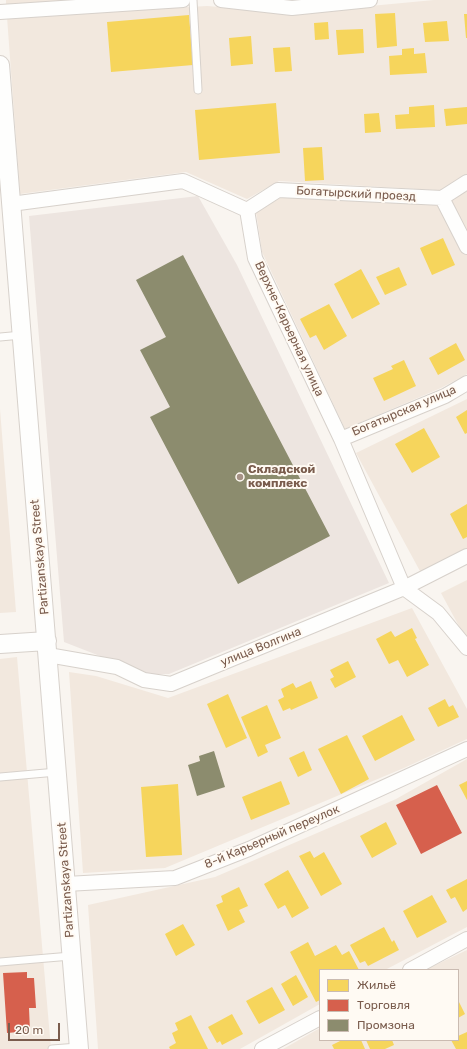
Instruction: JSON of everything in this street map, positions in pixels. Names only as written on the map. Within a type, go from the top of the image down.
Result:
[{"type":"street","points":[[0,12],[183,0]]},
{"type":"street","points":[[221,0],[292,8],[370,0]]},
{"type":"street","name":"Partizanskaya Street","points":[[0,65],[79,1048]]},
{"type":"street","points":[[11,204],[183,181],[247,210]]},
{"type":"street","points":[[467,182],[442,198],[467,247]]},
{"type":"street","name":"Богатырский проезд","points":[[247,210],[278,190],[442,198]]},
{"type":"street","name":"Верхне-Карьерная улица","points":[[247,210],[255,258],[341,438],[404,588]]},
{"type":"street","name":"Богатырская улица","points":[[341,438],[445,396],[467,383]]},
{"type":"street","name":"улица Волгина","points":[[0,644],[47,648],[117,667],[144,680],[171,684],[404,588],[467,556]]},
{"type":"street","points":[[404,588],[438,612],[467,648]]},
{"type":"street","name":"8-й Карьерный переулок","points":[[66,884],[175,878],[249,849],[467,749]]},
{"type":"street","points":[[412,969],[467,939]]},
{"type":"street","points":[[262,1049],[319,1019]]},
{"type":"lane","points":[[193,0],[198,90]]},
{"type":"lane","points":[[0,337],[22,335]]},
{"type":"lane","points":[[0,777],[57,772]]},
{"type":"lane","points":[[0,962],[71,956]]},
{"type":"lane","points":[[52,1049],[79,1048]]},
{"type":"shaded area","points":[[6,0],[80,0],[6,5]]},
{"type":"shaded area","points":[[434,0],[467,0],[467,179],[452,191],[279,181],[247,199],[186,172],[20,194],[7,17],[207,6],[296,13]]},
{"type":"shaded area","points":[[467,188],[467,243],[445,201]]},
{"type":"shaded area","points":[[198,196],[237,265],[389,583],[169,674],[146,674],[64,642],[29,216]]},
{"type":"shaded area","points":[[282,197],[440,202],[467,253],[467,374],[441,388],[345,429],[262,252],[256,212]]},
{"type":"shaded area","points":[[467,399],[467,549],[421,573],[356,453]]},
{"type":"shaded area","points":[[0,409],[16,612],[0,613]]},
{"type":"shaded area","points":[[467,580],[467,641],[441,593]]},
{"type":"shaded area","points":[[412,608],[467,709],[467,739],[404,768],[165,868],[83,873],[69,672],[96,676],[168,698]]},
{"type":"shaded area","points":[[17,657],[51,1049],[0,1049],[0,659]]},
{"type":"shaded area","points":[[467,759],[467,927],[387,969],[319,969],[319,1005],[240,1049],[98,1049],[88,905],[215,877],[396,799]]},
{"type":"shaded area","points":[[467,950],[467,1049],[283,1049],[319,1029],[319,1041],[459,1041],[459,969],[427,969]]},
{"type":"building: Жильё","points":[[395,13],[397,46],[377,48],[375,14]]},
{"type":"building: Жильё","points":[[464,14],[467,14],[467,38],[466,38]]},
{"type":"building: Жильё","points":[[189,15],[193,65],[111,72],[107,22]]},
{"type":"building: Жильё","points":[[447,21],[449,41],[425,42],[423,23]]},
{"type":"building: Жильё","points":[[328,22],[329,39],[315,40],[314,23]]},
{"type":"building: Жильё","points":[[363,29],[364,53],[338,55],[336,30]]},
{"type":"building: Жильё","points":[[251,36],[253,64],[231,66],[229,38]]},
{"type":"building: Жильё","points":[[290,47],[292,71],[275,72],[273,48]]},
{"type":"building: Жильё","points":[[414,48],[414,54],[425,53],[427,73],[390,75],[389,56],[402,55],[402,49]]},
{"type":"building: Жильё","points":[[276,103],[280,153],[199,160],[195,110]]},
{"type":"building: Жильё","points":[[434,105],[435,127],[396,129],[395,115],[409,114],[409,107]]},
{"type":"building: Жильё","points":[[467,107],[467,124],[446,126],[444,109]]},
{"type":"building: Жильё","points":[[379,113],[381,132],[365,133],[364,114]]},
{"type":"building: Жильё","points":[[322,147],[324,180],[305,181],[303,148]]},
{"type":"building: Жильё","points":[[443,238],[455,265],[432,275],[420,248]]},
{"type":"building: Жильё","points":[[399,267],[407,285],[385,295],[376,277]]},
{"type":"building: Жильё","points":[[361,269],[380,304],[352,319],[334,284]]},
{"type":"building: Жильё","points":[[329,304],[347,336],[324,350],[316,335],[310,338],[300,319]]},
{"type":"building: Жильё","points":[[456,343],[465,360],[438,375],[429,358]]},
{"type":"building: Жильё","points":[[404,360],[416,386],[384,401],[373,378],[393,369],[391,366]]},
{"type":"building: Жильё","points":[[467,410],[467,433],[465,434],[456,417]]},
{"type":"building: Жильё","points":[[424,428],[440,457],[412,473],[395,444]]},
{"type":"building: Жильё","points":[[467,504],[467,537],[463,539],[450,514]]},
{"type":"building: Жильё","points":[[412,628],[417,638],[415,639],[429,665],[407,677],[398,660],[389,664],[376,639],[391,631],[395,637]]},
{"type":"building: Жильё","points":[[348,661],[356,677],[335,688],[330,679],[334,677],[330,670]]},
{"type":"building: Жильё","points":[[311,681],[318,698],[291,710],[290,708],[283,711],[278,700],[284,697],[281,689],[293,683],[296,688]]},
{"type":"building: Жильё","points":[[228,694],[247,738],[226,748],[207,704]]},
{"type":"building: Жильё","points":[[445,699],[449,707],[453,705],[459,717],[438,727],[428,708]]},
{"type":"building: Жильё","points":[[267,705],[281,738],[265,745],[268,752],[258,757],[241,717]]},
{"type":"building: Жильё","points":[[402,715],[415,740],[375,761],[362,736]]},
{"type":"building: Жильё","points":[[347,735],[369,779],[341,794],[318,749]]},
{"type":"building: Жильё","points":[[304,751],[312,770],[298,777],[289,758]]},
{"type":"building: Жильё","points":[[281,781],[290,804],[251,820],[242,797]]},
{"type":"building: Жильё","points":[[467,781],[467,800],[459,785]]},
{"type":"building: Жильё","points":[[178,784],[182,855],[146,857],[141,787]]},
{"type":"building: Жильё","points":[[386,822],[397,844],[372,858],[360,836]]},
{"type":"building: Жильё","points":[[310,851],[314,858],[324,852],[342,884],[321,896],[299,856]]},
{"type":"building: Жильё","points":[[288,870],[309,908],[292,918],[285,905],[278,909],[264,884]]},
{"type":"building: Жильё","points":[[467,879],[467,909],[463,912],[455,897],[451,899],[446,890]]},
{"type":"building: Жильё","points":[[239,887],[248,906],[239,910],[245,922],[228,931],[216,905],[223,902],[221,896]]},
{"type":"building: Жильё","points":[[432,895],[447,922],[417,938],[403,911]]},
{"type":"building: Жильё","points":[[183,924],[195,945],[176,956],[165,934]]},
{"type":"building: Жильё","points":[[384,927],[392,942],[394,940],[399,950],[368,966],[365,961],[360,963],[350,945]]},
{"type":"building: Жильё","points":[[308,942],[315,956],[336,945],[342,955],[349,951],[358,969],[319,969],[319,1000],[316,1002],[290,952]]},
{"type":"building: Жильё","points":[[296,975],[308,997],[293,1006],[281,984]]},
{"type":"building: Жильё","points":[[272,987],[285,1010],[259,1024],[246,1001]]},
{"type":"building: Жильё","points":[[459,1002],[465,1014],[459,1017]]},
{"type":"building: Жильё","points":[[232,1014],[243,1034],[222,1045],[220,1041],[217,1043],[208,1027]]},
{"type":"building: Жильё","points":[[191,1015],[208,1049],[170,1049],[169,1047],[176,1043],[172,1033],[178,1030],[175,1023]]},
{"type":"building: Жильё","points":[[467,1032],[467,1049],[456,1049],[452,1041],[459,1041],[459,1036]]},
{"type":"building: Жильё","points":[[340,1041],[361,1041],[365,1049],[334,1049],[332,1045]]},
{"type":"building: Жильё","points":[[366,1041],[392,1041],[394,1045],[385,1049],[370,1049]]},
{"type":"building: Торговля","points":[[437,785],[462,833],[421,854],[396,805]]},
{"type":"building: Торговля","points":[[27,972],[27,978],[34,978],[36,1008],[29,1008],[30,1031],[7,1033],[3,973]]},
{"type":"building: Промзона","name":"Складской комплекс","points":[[183,255],[330,536],[238,584],[150,417],[170,407],[140,350],[166,337],[136,280]]},
{"type":"building: Промзона","points":[[214,751],[225,787],[197,796],[188,765],[200,761],[199,756]]},
{"type":"place","name":"Складской комплекс","points":[[240,477]]}]
